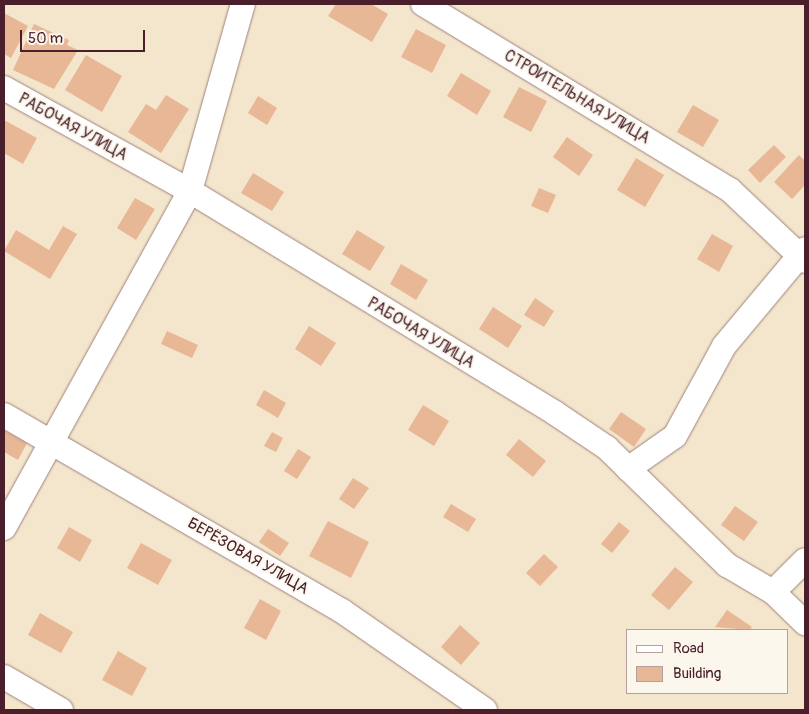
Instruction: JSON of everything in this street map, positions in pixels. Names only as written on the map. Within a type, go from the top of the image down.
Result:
[{"type":"street","points":[[4,528],[190,191],[243,4]]},
{"type":"street","name":"СТРОИТЕЛЬНАЯ УЛИЦА","points":[[423,4],[730,190],[803,255]]},
{"type":"street","name":"РАБОЧАЯ УЛИЦА","points":[[4,88],[190,191],[555,413],[607,448],[727,565],[773,592],[805,623]]},
{"type":"street","points":[[628,469],[675,436],[724,346],[803,255]]},
{"type":"street","name":"БЕРЁЗОВАЯ УЛИЦА","points":[[4,415],[342,611],[485,710]]},
{"type":"street","points":[[773,592],[805,560]]},
{"type":"street","points":[[4,677],[61,710]]},
{"type":"building","points":[[336,4],[371,4],[388,14],[372,42],[328,16]]},
{"type":"building","points":[[4,13],[28,26],[11,58],[4,54]]},
{"type":"building","points":[[34,24],[69,40],[67,45],[78,50],[54,89],[13,70]]},
{"type":"building","points":[[416,29],[446,45],[432,73],[401,57]]},
{"type":"building","points":[[86,55],[122,76],[102,112],[65,90]]},
{"type":"building","points":[[461,73],[491,91],[477,115],[447,96]]},
{"type":"building","points":[[519,87],[547,101],[531,132],[503,117]]},
{"type":"building","points":[[166,95],[189,109],[161,153],[128,132],[146,104],[156,110]]},
{"type":"building","points":[[258,96],[277,108],[267,125],[248,113]]},
{"type":"building","points":[[693,105],[719,120],[703,147],[677,132]]},
{"type":"building","points":[[4,120],[37,138],[23,164],[4,153]]},
{"type":"building","points":[[567,137],[593,155],[579,176],[553,157]]},
{"type":"building","points":[[774,145],[786,157],[760,183],[748,170]]},
{"type":"building","points":[[799,155],[805,161],[805,185],[792,199],[774,182]]},
{"type":"building","points":[[636,158],[664,175],[645,207],[617,190]]},
{"type":"building","points":[[253,173],[284,192],[272,211],[241,193]]},
{"type":"building","points":[[539,188],[556,195],[548,213],[531,206]]},
{"type":"building","points":[[135,198],[155,209],[136,240],[117,228]]},
{"type":"building","points":[[63,226],[77,234],[50,279],[4,251],[16,230],[49,250]]},
{"type":"building","points":[[357,230],[385,247],[370,271],[342,254]]},
{"type":"building","points":[[712,234],[733,246],[719,272],[697,259]]},
{"type":"building","points":[[401,264],[428,280],[416,300],[390,284]]},
{"type":"building","points":[[535,298],[554,311],[544,327],[524,315]]},
{"type":"building","points":[[493,307],[522,326],[508,348],[479,329]]},
{"type":"building","points":[[309,326],[336,343],[321,366],[295,349]]},
{"type":"building","points":[[167,331],[198,345],[192,358],[161,344]]},
{"type":"building","points":[[264,390],[286,403],[278,418],[256,405]]},
{"type":"building","points":[[423,405],[449,421],[434,446],[408,430]]},
{"type":"building","points":[[621,412],[646,429],[634,447],[609,429]]},
{"type":"building","points":[[5,431],[27,443],[18,460],[4,452]]},
{"type":"building","points":[[272,432],[283,438],[276,452],[264,446]]},
{"type":"building","points":[[519,439],[546,461],[533,477],[506,455]]},
{"type":"building","points":[[298,449],[311,457],[297,479],[284,471]]},
{"type":"building","points":[[353,478],[369,488],[354,509],[339,499]]},
{"type":"building","points":[[451,504],[476,519],[468,532],[443,517]]},
{"type":"building","points":[[735,506],[758,522],[744,541],[721,525]]},
{"type":"building","points":[[328,521],[369,542],[351,578],[309,556]]},
{"type":"building","points":[[619,522],[630,531],[612,553],[601,544]]},
{"type":"building","points":[[69,527],[92,540],[80,562],[57,548]]},
{"type":"building","points":[[268,529],[289,543],[280,556],[259,542]]},
{"type":"building","points":[[141,543],[172,560],[158,585],[127,568]]},
{"type":"building","points":[[544,554],[558,567],[540,586],[526,573]]},
{"type":"building","points":[[675,567],[693,582],[669,610],[651,595]]},
{"type":"building","points":[[260,599],[281,611],[266,640],[244,628]]},
{"type":"building","points":[[727,610],[752,627],[751,629],[738,629],[715,627]]},
{"type":"building","points":[[40,613],[73,632],[61,653],[28,635]]},
{"type":"building","points":[[460,625],[480,643],[461,665],[441,647]]},
{"type":"building","points":[[118,651],[147,668],[132,696],[102,680]]}]
